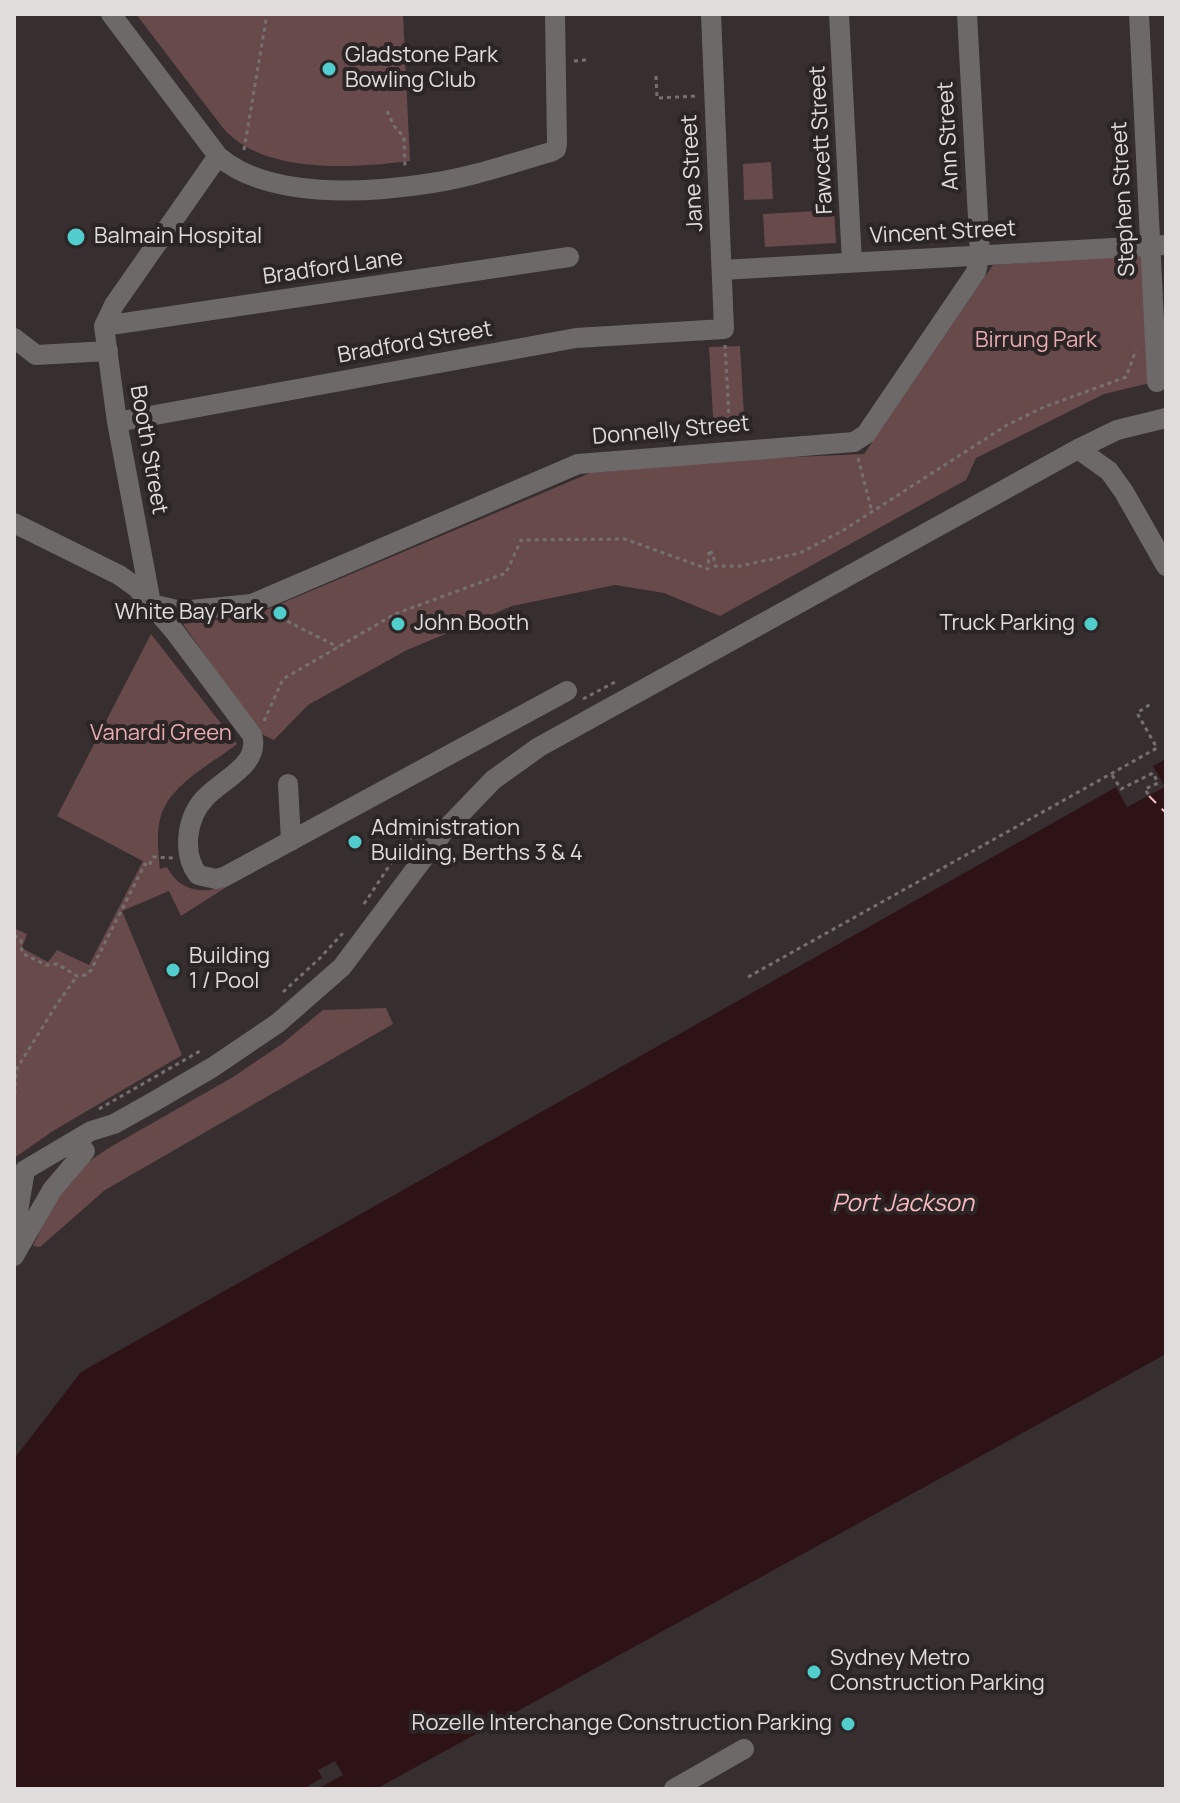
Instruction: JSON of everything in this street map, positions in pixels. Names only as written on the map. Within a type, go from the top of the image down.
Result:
[{"type":"street","points":[[111,14],[218,156],[242,173],[266,181],[308,188],[353,189],[433,183],[511,164],[556,149],[555,14]]},
{"type":"street","name":"Jane Street","points":[[711,14],[724,329]]},
{"type":"street","name":"Fawcett Street","points":[[839,14],[852,262]]},
{"type":"street","name":"Ann Street","points":[[967,14],[980,255]]},
{"type":"street","name":"Stephen Street","points":[[1139,14],[1158,246],[1157,382]]},
{"type":"street","points":[[104,326],[114,305],[218,156]]},
{"type":"street","name":"Vincent Street","points":[[722,270],[1158,246]]},
{"type":"street","points":[[854,442],[866,434],[976,272],[980,255]]},
{"type":"street","name":"Bradford Lane","points":[[104,326],[569,257]]},
{"type":"street","name":"Booth Street","points":[[104,326],[117,422],[151,604],[248,729],[254,741]]},
{"type":"street","name":"Bradford Street","points":[[117,422],[576,338],[724,329]]},
{"type":"street","points":[[14,338],[36,355],[108,351]]},
{"type":"street","points":[[14,1235],[19,1185],[91,1131],[114,1124],[241,1048],[278,1023],[327,982],[384,913],[444,831],[493,780],[539,747],[1078,449],[1117,430],[1166,418]]},
{"type":"street","name":"Donnelly Street","points":[[151,604],[181,611],[252,604],[578,464],[854,442]]},
{"type":"street","points":[[1078,449],[1109,471],[1166,566]]},
{"type":"street","points":[[14,523],[119,575],[136,587],[151,604]]},
{"type":"street","points":[[254,741],[246,762],[203,799],[191,824],[188,849],[191,866],[198,875],[216,879],[224,877],[573,696]]},
{"type":"street","points":[[288,784],[291,841]]},
{"type":"street","points":[[19,1185],[85,1151],[107,1134],[114,1124]]},
{"type":"street","points":[[14,1256],[52,1190],[85,1151]]},
{"type":"street","points":[[674,1789],[744,1749]]},
{"type":"path","points":[[244,153],[267,14]]},
{"type":"path","points":[[570,61],[586,60]]},
{"type":"path","points":[[656,76],[657,98],[685,97]]},
{"type":"path","points":[[387,111],[404,137],[405,169]]},
{"type":"path","points":[[724,329],[731,450]]},
{"type":"path","points":[[254,741],[283,679],[395,614],[506,573],[521,540],[625,539],[708,569],[709,552],[713,553],[715,566],[740,566],[800,553],[872,512],[1007,425],[1044,407],[1126,377],[1137,348]]},
{"type":"path","points":[[854,442],[872,512]]},
{"type":"path","points":[[252,604],[338,647]]},
{"type":"path","points":[[573,696],[620,679]]},
{"type":"path","points":[[748,977],[1157,748],[1137,713],[1152,703]]},
{"type":"path","points":[[1112,775],[1121,789],[1153,773],[1158,783],[1145,789],[1149,796]]},
{"type":"path","points":[[357,914],[403,845],[423,827]]},
{"type":"path","points":[[14,935],[21,940],[22,953],[46,965],[57,964],[77,976],[86,975],[145,864],[149,866],[153,857]]},
{"type":"path","points":[[277,1000],[350,924]]},
{"type":"path","points":[[14,1110],[16,1070],[77,976]]},
{"type":"path","points":[[87,1115],[201,1051]]},
{"type":"green space","points":[[136,14],[403,14],[410,161],[310,165],[262,154],[240,143],[223,128]]},
{"type":"green space","points":[[771,162],[773,199],[744,200],[743,164]]},
{"type":"green space","points":[[834,210],[836,243],[765,247],[763,214]]},
{"type":"green space","name":"Birrung Park","points":[[1142,254],[1150,383],[1104,394],[976,458],[966,480],[720,616],[664,593],[615,585],[512,606],[407,650],[308,705],[274,740],[259,733],[183,624],[254,615],[590,473],[750,459],[864,454],[993,265]]},
{"type":"green space","points":[[740,346],[745,433],[714,435],[709,347]]},
{"type":"green space","name":"Vanardi Green","points":[[151,634],[237,744],[188,780],[165,806],[158,829],[160,869],[167,867],[178,882],[193,889],[210,890],[228,886],[181,916],[169,891],[122,911],[182,1055],[53,1131],[14,1158],[14,928],[27,934],[22,948],[48,962],[57,950],[89,965],[143,861],[57,816]]},
{"type":"green space","points":[[386,1008],[393,1024],[105,1190],[40,1247],[33,1246],[55,1200],[84,1165],[107,1149],[233,1077],[282,1044],[323,1010]]},
{"type":"water","name":"Port Jackson","points":[[1166,759],[1166,1354],[376,1789],[14,1789],[14,1459],[81,1372]]},
{"type":"pier","points":[[1153,766],[1165,787],[1127,807],[1116,787]]},
{"type":"pier","points":[[335,1761],[343,1775],[317,1789],[303,1789],[322,1778],[318,1770]]},
{"type":"ferry route","points":[[1149,796],[1166,813]]},
{"type":"place","name":"Gladstone Park Bowling Club","points":[[329,69]]},
{"type":"place","name":"Balmain Hospital","points":[[76,237]]},
{"type":"place","name":"White Bay Park","points":[[280,613]]},
{"type":"place","name":"John Booth","points":[[398,624]]},
{"type":"place","name":"Truck Parking","points":[[1091,624]]},
{"type":"place","name":"Administration Building, Berths 3 & 4","points":[[355,842]]},
{"type":"place","name":"Building 1 / Pool","points":[[173,970]]},
{"type":"place","name":"Sydney Metro Construction Parking","points":[[814,1672]]},
{"type":"place","name":"Rozelle Interchange Construction Parking","points":[[848,1724]]}]
